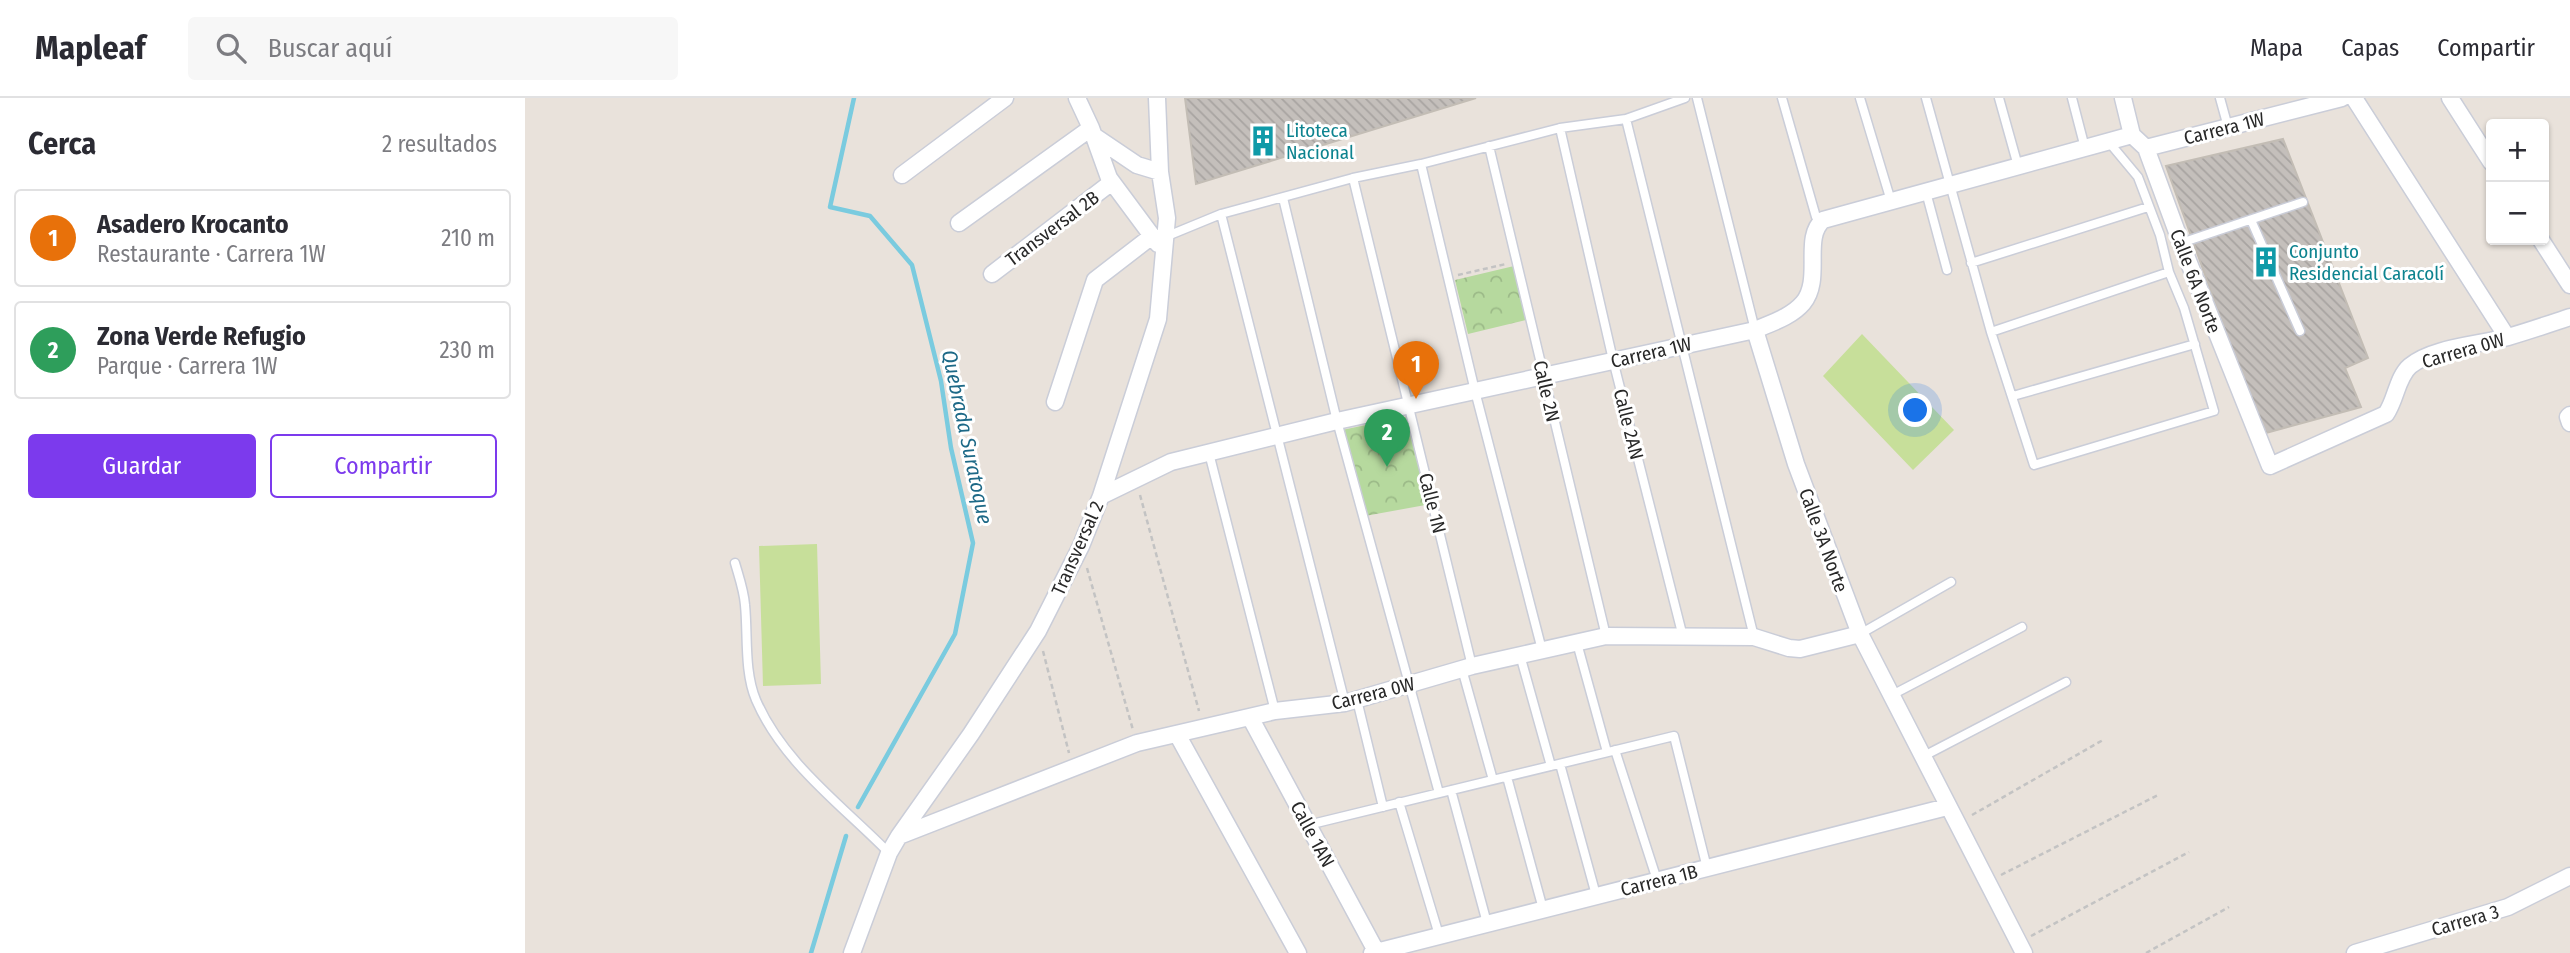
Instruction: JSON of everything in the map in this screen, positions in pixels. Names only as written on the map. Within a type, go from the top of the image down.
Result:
[{"type":"street","points":[[902,175],[1005,98]]},
{"type":"street","points":[[1055,402],[1095,280],[1160,241],[1112,183],[1077,98]]},
{"type":"street","name":"Transversal 2","points":[[852,953],[889,853],[1038,631],[1080,546],[1101,496],[1158,319],[1160,241],[1167,218],[1160,172],[1157,98]]},
{"type":"street","name":"Calle 6A Norte","points":[[2123,98],[2133,135],[2146,148],[2270,466]]},
{"type":"street","name":"Carrera 1W","points":[[2146,148],[2228,127],[2295,104],[2342,98]]},
{"type":"street","points":[[2354,98],[2507,337]]},
{"type":"street","points":[[2450,98],[2486,154]]},
{"type":"street","points":[[1092,132],[1137,164],[1160,172]]},
{"type":"street","points":[[959,223],[1092,132]]},
{"type":"street","points":[[1823,220],[2133,135]]},
{"type":"street","name":"Transversal 2B","points":[[992,274],[1112,183]]},
{"type":"street","name":"Carrera 1W","points":[[1101,496],[1171,462],[1337,421],[1755,330],[1790,313],[1805,300],[1812,281],[1814,234],[1817,225],[1823,220]]},
{"type":"street","points":[[2544,245],[2570,285]]},
{"type":"street","name":"Carrera 0W","points":[[2270,466],[2386,414],[2409,367],[2428,356],[2507,337],[2570,317]]},
{"type":"street","name":"Calle 3A Norte","points":[[1755,330],[1796,464],[1860,634],[2022,948]]},
{"type":"street","name":"Carrera 0W","points":[[899,836],[1137,743],[1275,711],[1351,701],[1467,667],[1606,636],[1754,637],[1800,649],[1860,634]]},
{"type":"street","name":"Calle 1AN","points":[[1250,717],[1374,952]]},
{"type":"street","points":[[1177,734],[1298,953]]},
{"type":"street","name":"Carrera 1B","points":[[1374,952],[1947,807]]},
{"type":"street","name":"Carrera 3","points":[[2355,953],[2508,907],[2570,876]]},
{"type":"lane","points":[[1160,241],[1221,214],[1353,178],[1421,164],[1560,128],[1626,119],[1685,98]]},
{"type":"lane","name":"Calle 3A Norte","points":[[1697,98],[1755,330]]},
{"type":"lane","points":[[1782,98],[1816,217],[1823,220]]},
{"type":"lane","points":[[1860,98],[1891,201]]},
{"type":"lane","points":[[1926,98],[1991,332],[2035,465],[2214,411],[2184,307],[2169,272],[2160,235],[2138,177],[2108,141]]},
{"type":"lane","points":[[1999,98],[2018,166]]},
{"type":"lane","points":[[2072,98],[2085,148]]},
{"type":"lane","points":[[2220,98],[2228,127]]},
{"type":"lane","points":[[1626,119],[1754,637]]},
{"type":"lane","name":"Calle 2AN","points":[[1560,128],[1613,360],[1683,637]]},
{"type":"lane","name":"Calle 2N","points":[[1489,146],[1606,636]]},
{"type":"lane","points":[[1421,164],[1475,391],[1542,650]]},
{"type":"lane","name":"Calle 1N","points":[[1353,178],[1410,407],[1493,780]]},
{"type":"lane","points":[[1926,192],[1947,270]]},
{"type":"lane","points":[[1283,198],[1337,421],[1439,793]]},
{"type":"lane","points":[[2181,243],[2303,202]]},
{"type":"lane","points":[[1971,263],[2148,207]]},
{"type":"lane","points":[[1221,214],[1277,436],[1383,807]]},
{"type":"lane","points":[[2251,220],[2299,331]]},
{"type":"lane","points":[[1991,332],[2169,272]]},
{"type":"lane","points":[[2013,396],[2195,344]]},
{"type":"lane","points":[[1209,453],[1275,711]]},
{"type":"lane","points":[[735,563],[745,601],[748,662],[756,699],[773,730],[801,768],[889,853]]},
{"type":"lane","points":[[1860,634],[1951,583]]},
{"type":"lane","points":[[1890,696],[2022,627]]},
{"type":"lane","points":[[1577,643],[1611,751],[1657,880]]},
{"type":"lane","points":[[1520,655],[1551,766]]},
{"type":"lane","points":[[1922,757],[2066,682]]},
{"type":"lane","points":[[1308,825],[1674,736],[1707,868]]},
{"type":"lane","points":[[1560,764],[1596,895]]},
{"type":"lane","points":[[1507,777],[1543,909]]},
{"type":"lane","points":[[1451,790],[1487,923]]},
{"type":"lane","points":[[1399,803],[1439,935]]},
{"type":"path","points":[[1448,277],[1517,262]]},
{"type":"path","points":[[1136,479],[1204,728]]},
{"type":"path","points":[[1080,546],[1137,743]]},
{"type":"path","points":[[1038,631],[1073,766]]},
{"type":"path","points":[[1957,824],[2103,740]]},
{"type":"path","points":[[1988,881],[2158,795]]},
{"type":"path","points":[[2022,948],[2189,852]]},
{"type":"path","points":[[2146,953],[2229,907]]},
{"type":"green space","points":[[1514,266],[1526,320],[1468,334],[1455,280]]},
{"type":"green space","points":[[1862,334],[1954,430],[1913,470],[1823,376]]},
{"type":"green space","points":[[1409,416],[1431,504],[1365,516],[1342,430]]},
{"type":"green space","points":[[817,544],[821,684],[763,686],[759,546]]},
{"type":"building","name":"Litoteca Nacional","points":[[1185,98],[1476,98],[1196,184]]},
{"type":"building","name":"Conjunto Residencial Caracolí","points":[[2283,139],[2368,358],[2345,368],[2361,407],[2262,434],[2166,166]]},
{"type":"waterway","name":"Quebrada Suratoque","points":[[854,98],[830,207],[870,216],[912,265],[941,381],[951,448],[973,543],[955,634],[858,807]]},
{"type":"waterway","name":"Quebrada Suratoque","points":[[811,953],[846,836]]},
{"type":"place","name":"Litoteca Nacional","points":[[1263,141]]},
{"type":"place","name":"Conjunto Residencial Caracolí","points":[[2266,262]]},
{"type":"place","name":"Asadero Krocanto","points":[[1416,399]]},
{"type":"place","name":"Zona Verde Refugio","points":[[1387,467]]}]
